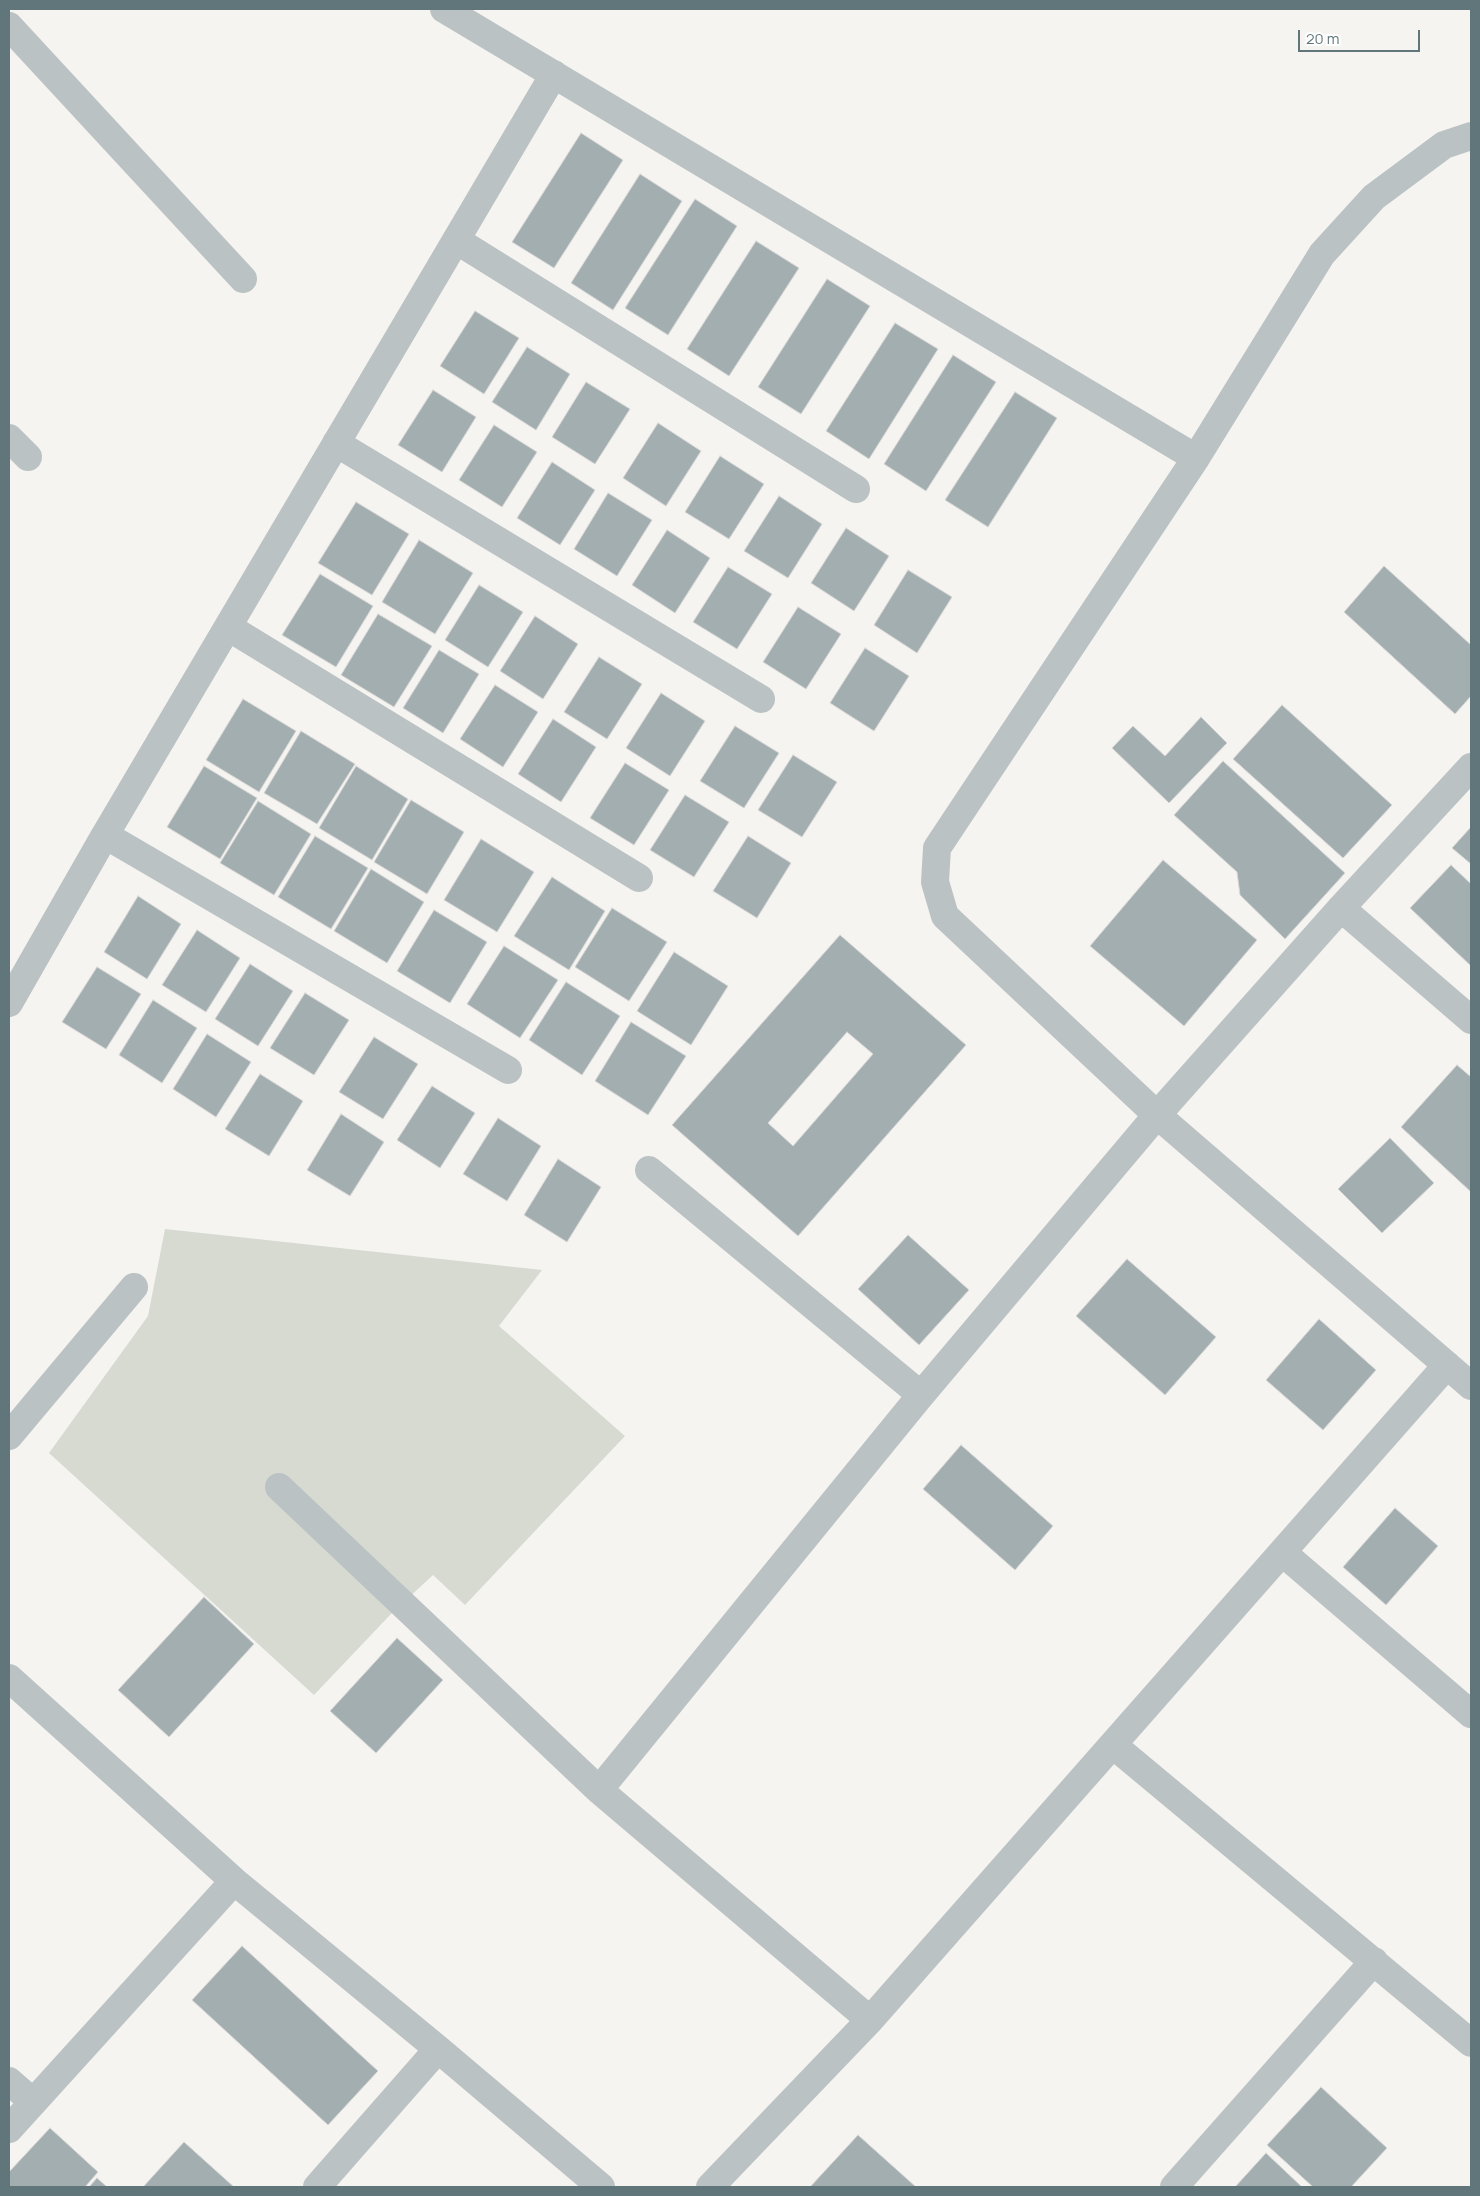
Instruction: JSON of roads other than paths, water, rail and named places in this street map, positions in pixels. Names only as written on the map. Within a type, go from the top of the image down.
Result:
[{"type":"street","points":[[444,9],[1196,458]]},
{"type":"street","points":[[9,26],[243,278]]},
{"type":"street","points":[[10,997],[554,74]]},
{"type":"street","points":[[1471,136],[1444,145],[1374,197],[1322,254],[1196,458],[937,848],[935,882],[945,916],[1157,1116],[1471,1386]]},
{"type":"street","points":[[456,240],[856,489]]},
{"type":"street","points":[[9,438],[28,457]]},
{"type":"street","points":[[336,443],[761,699]]},
{"type":"street","points":[[228,626],[639,878]]},
{"type":"street","points":[[599,1790],[921,1395],[1157,1116],[1341,908],[1471,767]]},
{"type":"street","points":[[105,834],[508,1070]]},
{"type":"street","points":[[1341,908],[1471,1020]]},
{"type":"street","points":[[648,1170],[921,1395]]},
{"type":"street","points":[[9,1436],[134,1288]]},
{"type":"street","points":[[710,2187],[870,2020],[1284,1553],[1447,1365]]},
{"type":"street","points":[[279,1487],[599,1790],[870,2020]]},
{"type":"street","points":[[1284,1553],[1471,1714]]},
{"type":"street","points":[[9,1678],[234,1881],[438,2049],[601,2187]]},
{"type":"street","points":[[1113,1745],[1471,2043]]},
{"type":"street","points":[[9,2129],[234,1881]]},
{"type":"street","points":[[1174,2187],[1374,1961]]},
{"type":"street","points":[[317,2187],[438,2049]]},
{"type":"street","points":[[9,2081],[33,2102]]}]
